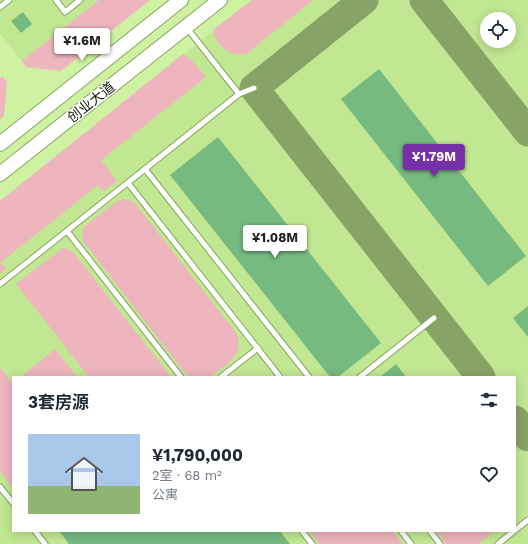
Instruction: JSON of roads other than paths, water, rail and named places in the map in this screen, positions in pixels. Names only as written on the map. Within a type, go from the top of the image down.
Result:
[{"type":"main road","name":"创业大道","points":[[0,144],[181,0]]},
{"type":"main road","name":"创业大道","points":[[0,174],[220,0]]},
{"type":"lane","points":[[0,6],[8,0]]},
{"type":"lane","points":[[56,0],[65,12],[80,0]]},
{"type":"lane","points":[[186,27],[239,94]]},
{"type":"lane","points":[[0,284],[239,94],[254,88]]},
{"type":"lane","points":[[145,169],[308,376]]},
{"type":"lane","points":[[128,183],[279,376]]},
{"type":"lane","points":[[67,231],[180,376]]},
{"type":"lane","points":[[361,376],[434,318]]},
{"type":"lane","points":[[222,376],[258,348]]},
{"type":"lane","points":[[0,487],[12,502]]},
{"type":"lane","points":[[516,529],[528,520]]},
{"type":"lane","points":[[36,532],[45,544]]},
{"type":"lane","points":[[303,532],[312,544]]},
{"type":"lane","points":[[402,532],[411,544]]},
{"type":"lane","points":[[431,532],[440,544]]},
{"type":"lane","points":[[498,544],[513,532]]}]
